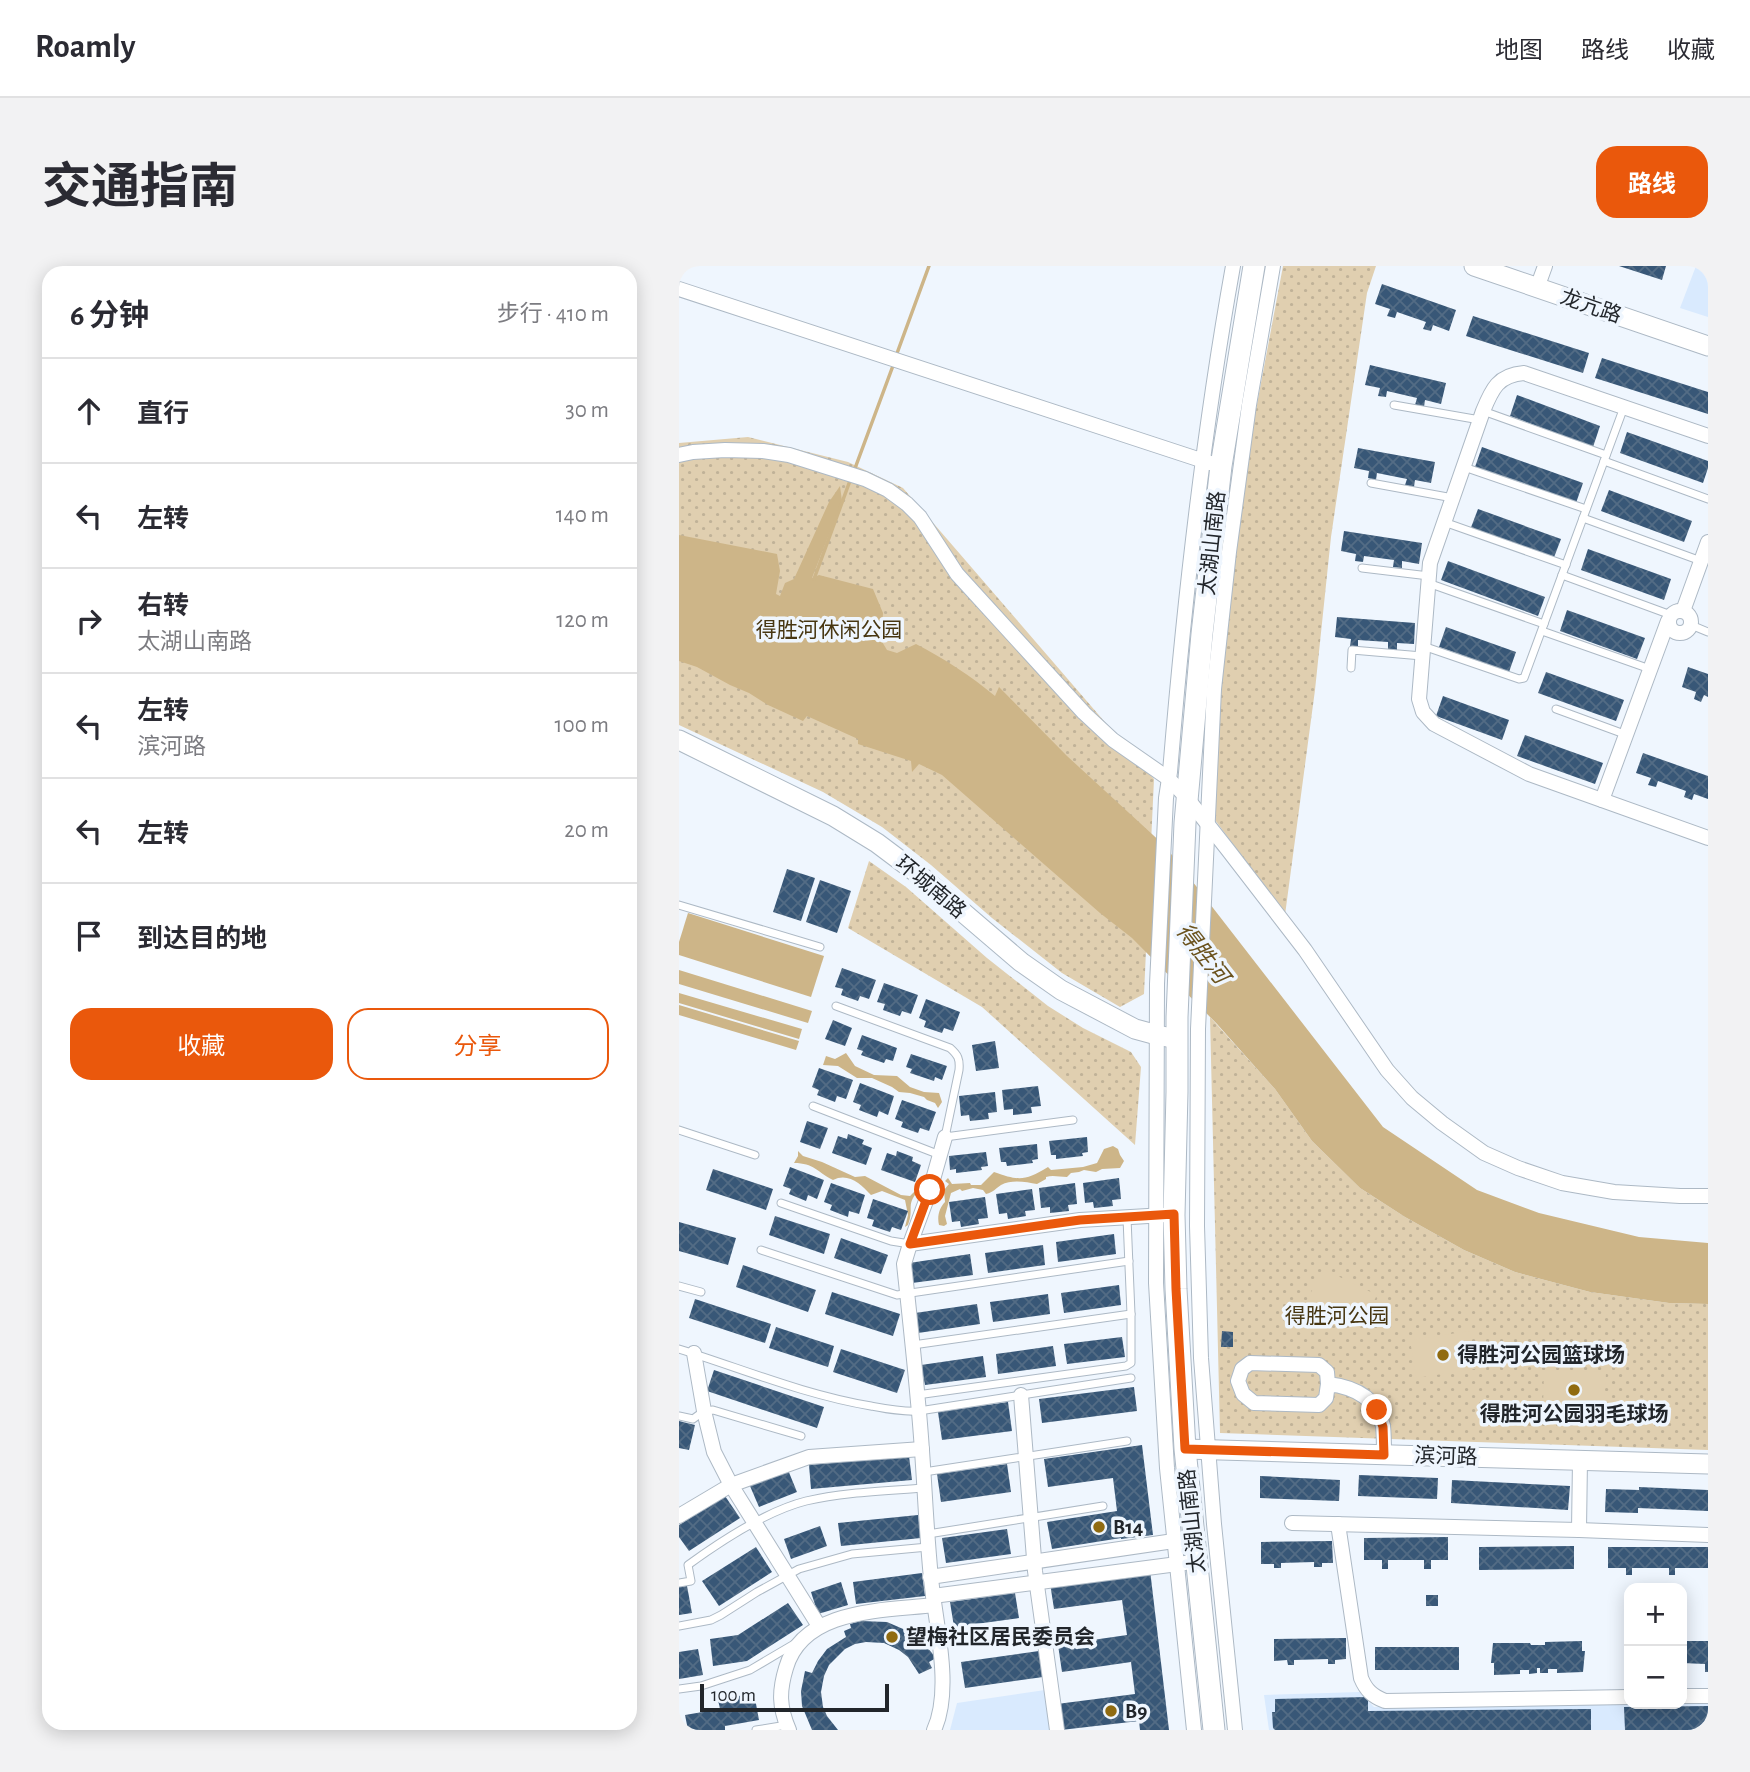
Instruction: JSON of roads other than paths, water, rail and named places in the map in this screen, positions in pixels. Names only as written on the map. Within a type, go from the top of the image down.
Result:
[{"type":"main road","name":"太湖山南路","points":[[1214,1730],[1184,1539],[1185,1449],[1176,1289],[1165,1215],[1167,1037],[1177,1017],[1185,823],[1176,798],[1221,466],[1254,266]]},
{"type":"street","points":[[1167,1037],[1157,984],[1176,798],[1169,779],[1198,494],[1233,266]]},
{"type":"street","points":[[1235,1730],[1201,1358],[1196,1226],[1198,1029],[1214,689],[1249,405],[1273,266]]},
{"type":"street","name":"龙亢路","points":[[1474,266],[1708,346]]},
{"type":"street","points":[[1537,288],[1545,266]]},
{"type":"street","points":[[679,289],[1221,466]]},
{"type":"street","points":[[1708,436],[1524,373],[1513,374],[1497,384],[1491,392],[1433,554],[1428,579],[1419,699],[1423,712],[1434,724],[1529,774],[1708,838]]},
{"type":"street","points":[[679,455],[725,450],[789,455],[865,479],[888,490],[907,504],[920,517],[957,574],[1084,713],[1113,740],[1169,779],[1176,798],[1207,824],[1305,950],[1387,1070],[1412,1098],[1442,1123],[1484,1153],[1562,1183],[1614,1192],[1708,1196]]},
{"type":"street","points":[[1602,800],[1650,670],[1708,542]]},
{"type":"street","points":[[1689,615],[1691,625],[1683,633],[1676,632],[1670,628],[1674,616],[1689,615]]},
{"type":"street","name":"环城南路","points":[[679,740],[833,816],[877,843],[917,873],[1021,962],[1061,990],[1126,1024],[1167,1037]]},
{"type":"street","points":[[934,1730],[940,1717],[943,1690],[930,1577],[919,1411],[904,1264],[945,1138]]},
{"type":"street","points":[[910,1244],[1080,1220],[1165,1215],[1159,1338],[1167,1468],[1184,1539],[930,1577]]},
{"type":"street","points":[[694,1353],[714,1452],[731,1485],[819,1626]]},
{"type":"street","points":[[1250,1363],[1278,1363],[1319,1365],[1327,1372],[1328,1384],[1326,1398],[1319,1405],[1267,1404],[1254,1403],[1243,1394],[1238,1381],[1242,1369],[1250,1363]]},
{"type":"street","points":[[1328,1384],[1360,1392],[1377,1410],[1383,1427],[1384,1455]]},
{"type":"street","points":[[1021,1395],[1034,1562],[1057,1730]]},
{"type":"street","points":[[679,1516],[731,1485],[809,1457],[922,1449]]},
{"type":"street","name":"滨河路","points":[[1185,1449],[1708,1464]]},
{"type":"street","points":[[1579,1530],[1580,1461]]},
{"type":"street","points":[[1292,1523],[1708,1535]]},
{"type":"street","points":[[1338,1524],[1361,1678],[1365,1688],[1375,1697],[1385,1701],[1624,1697]]},
{"type":"street","points":[[788,1728],[782,1712],[780,1685],[788,1660],[803,1638],[825,1622],[851,1615],[1037,1583],[1186,1563],[1193,1730]]},
{"type":"street","points":[[1687,1696],[1708,1696]]},
{"type":"lane","points":[[1394,405],[1482,416],[1605,458],[1708,499]]},
{"type":"lane","points":[[1351,668],[1352,650],[1423,651],[1519,680],[1526,675],[1624,406]]},
{"type":"lane","points":[[1464,467],[1586,509]]},
{"type":"lane","points":[[1371,483],[1453,498]]},
{"type":"lane","points":[[1583,518],[1701,561]]},
{"type":"lane","points":[[1444,522],[1566,565]]},
{"type":"lane","points":[[1362,568],[1428,579],[1650,670]]},
{"type":"lane","points":[[1562,575],[1674,616]]},
{"type":"lane","points":[[1691,625],[1708,632]]},
{"type":"lane","points":[[1556,709],[1626,735]]},
{"type":"lane","points":[[679,905],[820,947]]},
{"type":"lane","points":[[836,1006],[950,1048],[958,1055],[959,1070],[945,1138],[1073,1120]]},
{"type":"lane","points":[[813,1106],[940,1155]]},
{"type":"lane","points":[[679,1130],[755,1155]]},
{"type":"lane","points":[[781,1203],[891,1241],[910,1244]]},
{"type":"lane","points":[[917,1395],[1126,1366],[1131,1363],[1127,1218]]},
{"type":"lane","points":[[761,1250],[890,1294],[907,1294],[1129,1261]]},
{"type":"lane","points":[[679,1286],[701,1292]]},
{"type":"lane","points":[[912,1345],[1131,1314]]},
{"type":"lane","points":[[679,1349],[841,1401],[904,1412],[1132,1378]]},
{"type":"lane","points":[[679,1416],[692,1419],[713,1410],[801,1437]]},
{"type":"lane","points":[[923,1472],[1127,1441]]},
{"type":"lane","points":[[679,1583],[691,1581],[688,1565],[713,1547],[776,1511],[834,1496],[924,1488]]},
{"type":"lane","points":[[679,1626],[711,1620],[799,1569],[852,1554],[1031,1517],[1103,1506]]},
{"type":"lane","points":[[679,1689],[701,1686],[750,1670],[803,1638]]},
{"type":"lane","points":[[756,1730],[788,1728]]},
{"type":"water","name":"得胜河","points":[[840,486],[842,501],[812,578],[819,575],[873,589],[883,613],[881,640],[887,650],[897,653],[916,644],[957,668],[995,696],[999,687],[1067,756],[1165,846],[1383,1127],[1477,1190],[1539,1213],[1639,1237],[1708,1243],[1708,1304],[1669,1303],[1590,1292],[1515,1272],[1464,1250],[1405,1217],[1360,1188],[1312,1141],[1275,1089],[1217,1024],[1132,938],[942,775],[919,764],[912,772],[911,761],[858,744],[858,739],[807,716],[803,721],[697,667],[679,661],[679,535],[777,554],[780,571],[776,594],[780,596],[785,583],[794,579],[829,502]]},
{"type":"water","points":[[688,913],[824,956],[811,997],[679,955],[679,942]]},
{"type":"water","points":[[679,970],[812,1011],[808,1023],[679,984]]},
{"type":"water","points":[[679,993],[802,1029],[799,1039],[679,1003]]},
{"type":"water","points":[[679,1005],[799,1041],[796,1050],[679,1015]]},
{"type":"water","points":[[846,1053],[855,1066],[874,1075],[897,1076],[910,1087],[924,1092],[939,1093],[942,1102],[938,1108],[924,1097],[899,1092],[872,1078],[857,1078],[838,1066],[823,1065],[826,1056],[835,1059]]},
{"type":"water","points":[[1113,1146],[1118,1149],[1124,1161],[1120,1168],[1096,1172],[1084,1170],[1071,1173],[1067,1177],[1049,1176],[1037,1184],[1010,1182],[986,1194],[983,1190],[973,1188],[951,1193],[945,1216],[947,1224],[939,1225],[939,1213],[945,1202],[944,1190],[949,1184],[945,1181],[948,1178],[952,1184],[981,1185],[994,1172],[1022,1178],[1048,1167],[1051,1170],[1083,1167],[1097,1163],[1104,1149]]},
{"type":"water","points":[[798,1151],[803,1156],[855,1177],[865,1176],[901,1195],[910,1196],[920,1183],[921,1188],[911,1202],[908,1225],[905,1227],[908,1215],[905,1200],[882,1191],[871,1195],[859,1183],[849,1178],[833,1180],[811,1166],[794,1163]]},
{"type":"waterway","points":[[896,356],[929,266]]},
{"type":"waterway","points":[[854,471],[894,363]]},
{"type":"waterway","points":[[814,579],[851,478]]},
{"type":"place","name":"得胜河公园篮球场","points":[[1443,1355]]},
{"type":"place","name":"得胜河公园羽毛球场","points":[[1574,1390]]},
{"type":"place","name":"B14","points":[[1099,1527]]},
{"type":"place","name":"望梅社区居民委员会","points":[[892,1637]]},
{"type":"place","name":"B9","points":[[1111,1711]]},
{"type":"park label","name":"得胜河休闲公园","points":[[829,630]]},
{"type":"park label","name":"得胜河公园","points":[[1337,1316]]}]
